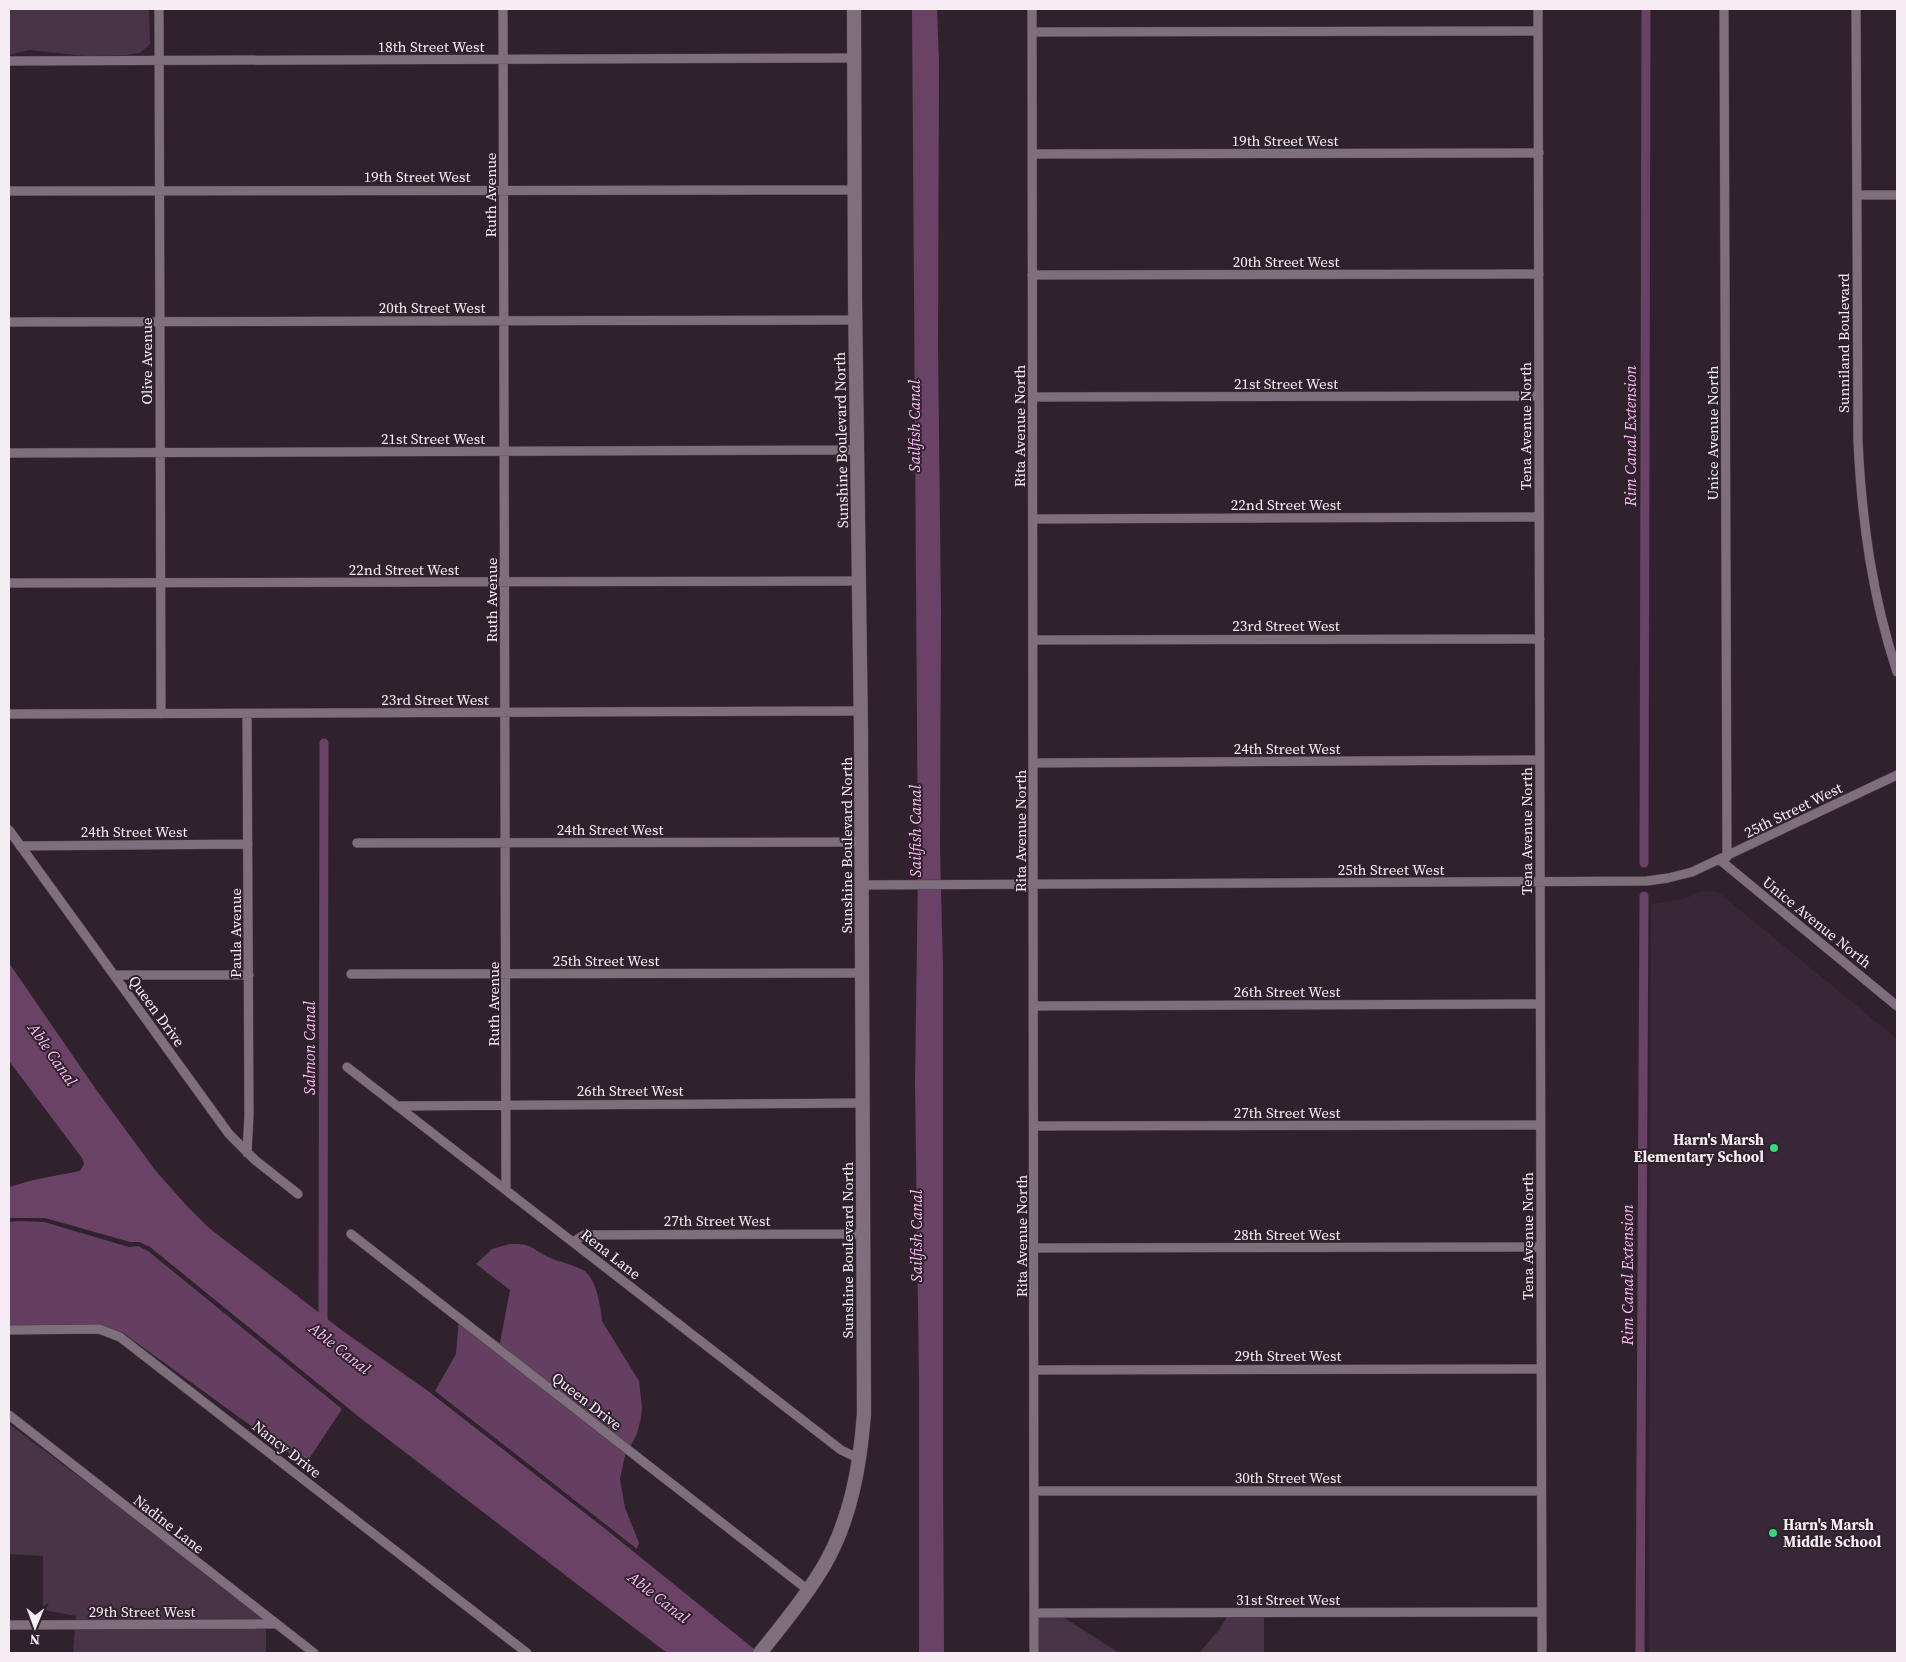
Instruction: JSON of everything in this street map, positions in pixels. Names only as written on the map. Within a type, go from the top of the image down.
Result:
[{"type":"street","name":"Olive Avenue","points":[[159,9],[161,714]]},
{"type":"street","name":"Ruth Avenue","points":[[503,9],[506,1190]]},
{"type":"street","name":"Sunshine Boulevard North","points":[[760,1653],[808,1590],[826,1562],[844,1519],[853,1490],[860,1459],[864,1414],[862,842],[854,9]]},
{"type":"street","name":"Rita Avenue North","points":[[1032,9],[1034,1653]]},
{"type":"street","name":"Tena Avenue North","points":[[1538,9],[1542,1653]]},
{"type":"street","name":"Unice Avenue North","points":[[1724,9],[1723,858],[1897,1006]]},
{"type":"street","name":"Sunniland Boulevard","points":[[1856,9],[1858,442],[1860,495],[1865,536],[1877,600],[1897,672]]},
{"type":"street","points":[[1032,32],[1538,31]]},
{"type":"street","name":"18th Street West","points":[[9,62],[854,58]]},
{"type":"street","name":"19th Street West","points":[[1032,154],[1539,153]]},
{"type":"street","name":"19th Street West","points":[[9,192],[855,190]]},
{"type":"street","points":[[1857,195],[1897,195]]},
{"type":"street","name":"20th Street West","points":[[1032,275],[1539,274]]},
{"type":"street","name":"20th Street West","points":[[9,322],[856,320]]},
{"type":"street","name":"21st Street West","points":[[1033,397],[1539,396]]},
{"type":"street","name":"21st Street West","points":[[9,453],[857,450]]},
{"type":"street","name":"22nd Street West","points":[[1033,519],[1540,517]]},
{"type":"street","name":"22nd Street West","points":[[9,584],[859,581]]},
{"type":"street","name":"23rd Street West","points":[[1032,640],[1540,639]]},
{"type":"street","name":"23rd Street West","points":[[9,714],[861,711]]},
{"type":"street","name":"Paula Avenue","points":[[247,714],[249,975],[249,1115],[247,1153]]},
{"type":"street","name":"24th Street West","points":[[1034,762],[1540,760]]},
{"type":"street","name":"25th Street West","points":[[862,885],[1647,881],[1680,876],[1723,858],[1897,775]]},
{"type":"street","name":"Queen Drive","points":[[9,830],[229,1134],[247,1153],[298,1194]]},
{"type":"street","name":"24th Street West","points":[[357,843],[862,842]]},
{"type":"street","name":"24th Street West","points":[[20,846],[248,844]]},
{"type":"street","name":"25th Street West","points":[[351,974],[862,973]]},
{"type":"street","points":[[115,975],[249,975]]},
{"type":"street","name":"26th Street West","points":[[1034,1006],[1540,1004]]},
{"type":"street","name":"Rena Lane","points":[[347,1068],[841,1450],[860,1459]]},
{"type":"street","name":"26th Street West","points":[[397,1106],[863,1103]]},
{"type":"street","name":"27th Street West","points":[[1034,1126],[1540,1125]]},
{"type":"street","name":"Queen Drive","points":[[350,1234],[808,1590]]},
{"type":"street","name":"27th Street West","points":[[573,1242],[584,1235],[863,1234]]},
{"type":"street","name":"28th Street West","points":[[1034,1248],[1541,1247]]},
{"type":"street","name":"Nancy Drive","points":[[9,1330],[99,1329],[120,1337],[527,1653]]},
{"type":"street","name":"29th Street West","points":[[1035,1370],[1541,1369]]},
{"type":"street","name":"Nadine Lane","points":[[9,1415],[314,1653]]},
{"type":"street","name":"30th Street West","points":[[1034,1491],[1541,1491]]},
{"type":"street","name":"31st Street West","points":[[1034,1613],[1542,1612]]},
{"type":"street","name":"29th Street West","points":[[9,1625],[276,1624]]},
{"type":"shaded area","points":[[9,9],[149,9],[150,44],[140,53],[127,55],[86,56],[29,50],[9,55]]},
{"type":"shaded area","points":[[1703,891],[1718,892],[1897,1039],[1897,1653],[1649,1653],[1651,904],[1684,899]]},
{"type":"shaded area","points":[[9,1222],[44,1222],[129,1247],[138,1246],[148,1251],[342,1409],[305,1465],[122,1332],[9,1329]]},
{"type":"shaded area","points":[[510,1244],[530,1246],[546,1256],[579,1268],[588,1274],[597,1293],[602,1321],[639,1381],[642,1407],[641,1418],[637,1434],[625,1456],[620,1479],[625,1508],[639,1543],[637,1549],[435,1391],[456,1354],[459,1318],[500,1343],[510,1290],[476,1264],[492,1249]]},
{"type":"shaded area","points":[[9,1424],[266,1617],[266,1653],[73,1653],[76,1616],[43,1610],[43,1556],[9,1554]]},
{"type":"shaded area","points":[[1232,1609],[1264,1609],[1264,1653],[1199,1653],[1219,1630]]},
{"type":"shaded area","points":[[1034,1611],[1060,1615],[1119,1653],[1036,1653]]},
{"type":"water","points":[[912,9],[937,9],[939,61],[938,345],[941,608],[940,849],[943,969],[944,1653],[919,1653],[919,1380],[915,1082],[918,870]]},
{"type":"water","name":"Able Canal","points":[[9,963],[95,1088],[155,1170],[209,1228],[343,1331],[428,1391],[608,1531],[759,1653],[667,1653],[359,1417],[150,1247],[139,1242],[130,1242],[45,1218],[9,1218],[9,1187],[33,1180],[80,1171],[84,1164],[82,1158],[9,1061]]},
{"type":"waterway","name":"Rim Canal Extension","points":[[1644,863],[1646,9]]},
{"type":"waterway","name":"Salmon Canal","points":[[323,1328],[324,743]]},
{"type":"waterway","name":"Rim Canal Extension","points":[[1640,1653],[1644,896]]},
{"type":"place","name":"Harn's Marsh Elementary School","points":[[1774,1148]]},
{"type":"place","name":"Harn's Marsh Middle School","points":[[1773,1533]]},
{"type":"water label","name":"Sailfish Canal","points":[[914,426]]},
{"type":"water label","name":"Sailfish Canal","points":[[915,831]]},
{"type":"water label","name":"Sailfish Canal","points":[[916,1236]]}]
